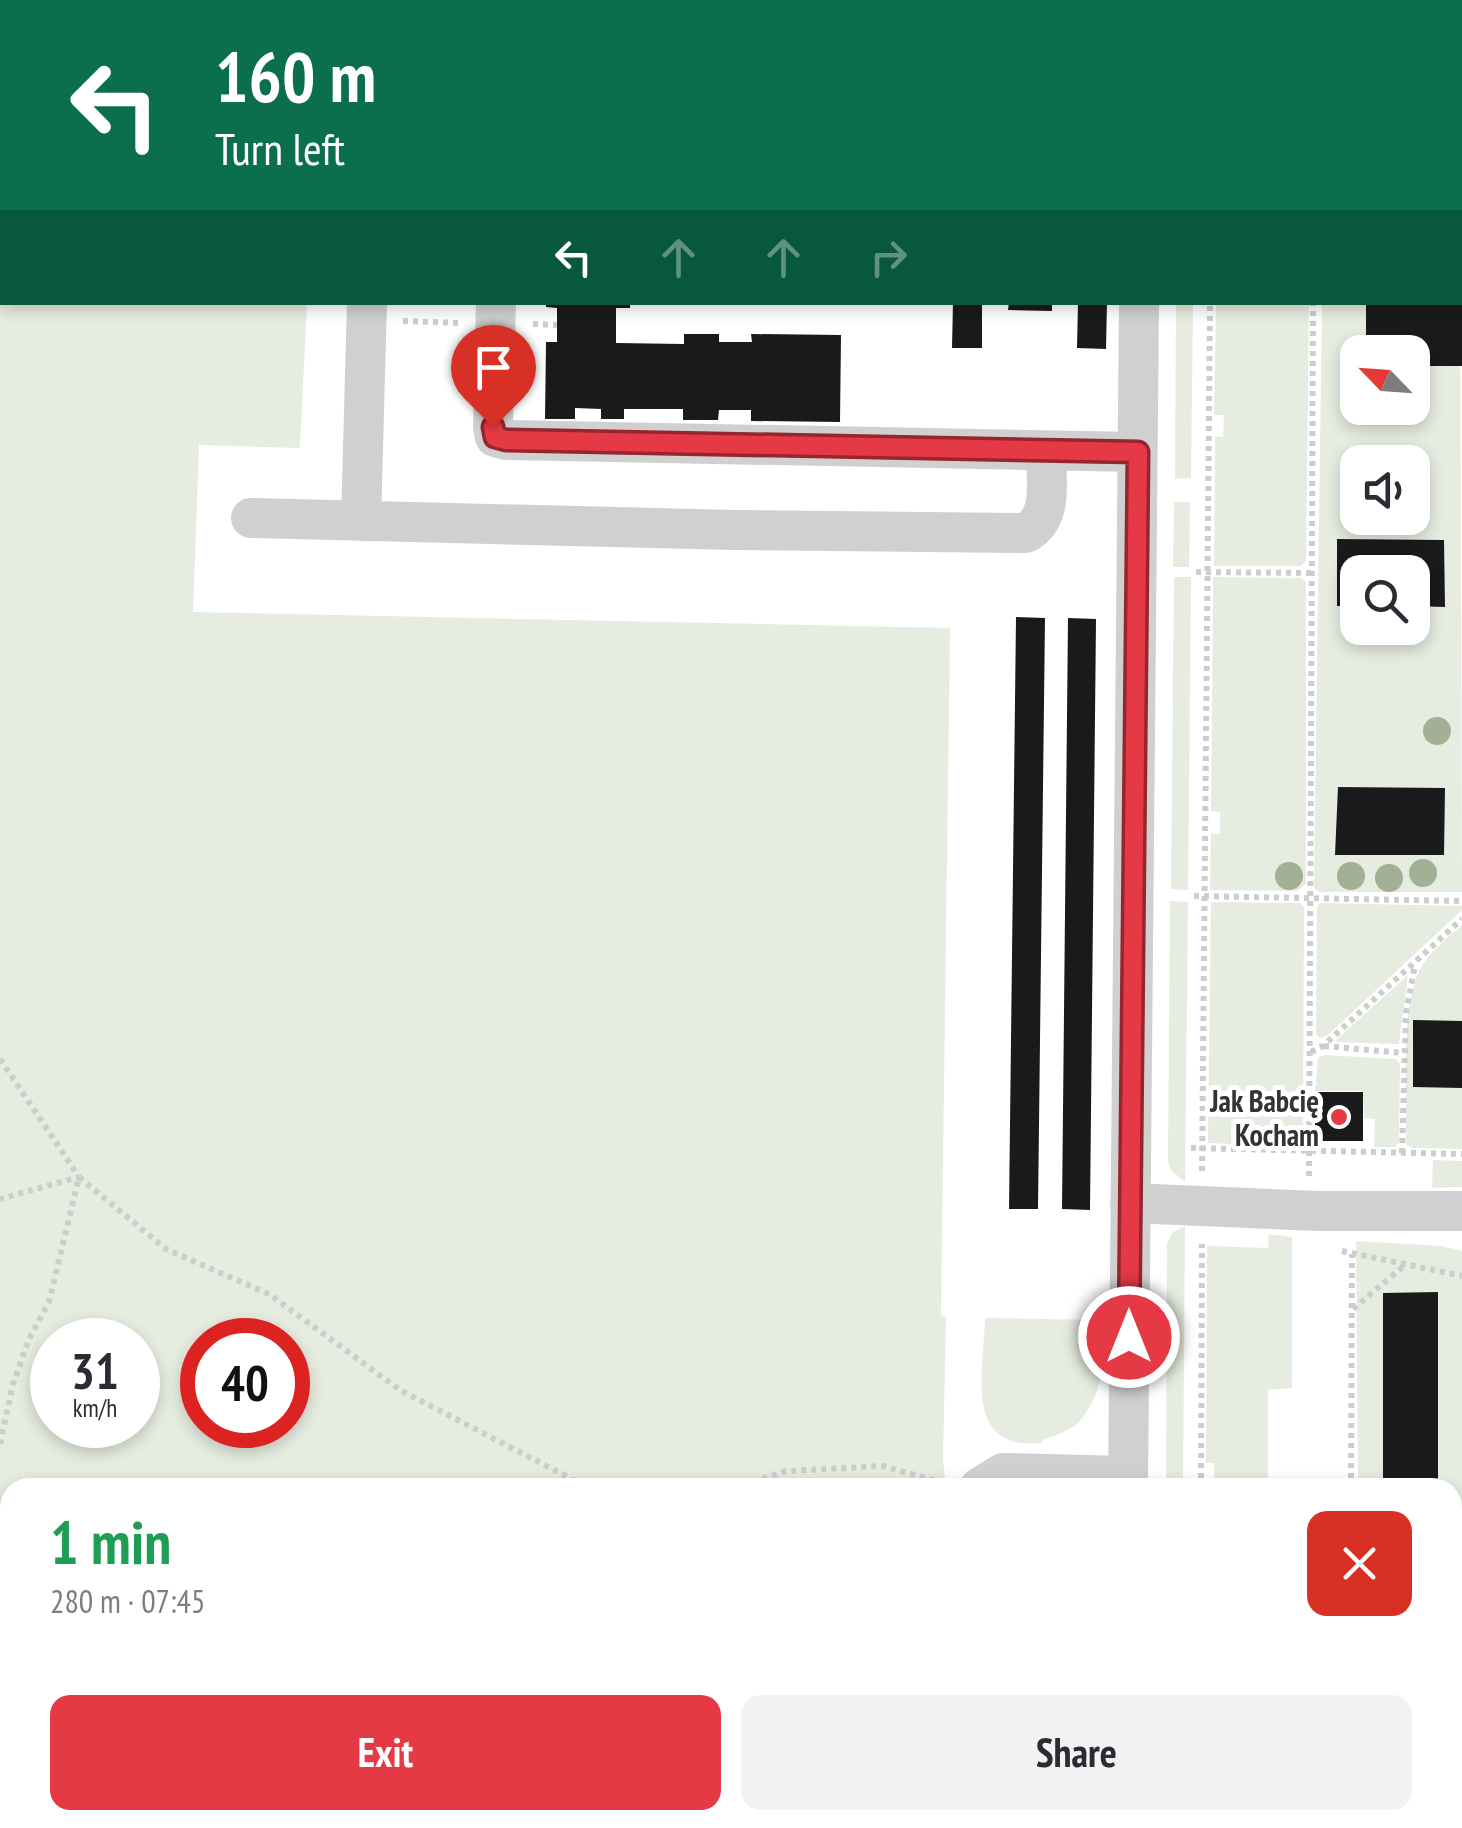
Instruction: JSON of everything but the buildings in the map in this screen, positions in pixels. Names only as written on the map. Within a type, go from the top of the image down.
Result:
[{"type":"street","points":[[361,520],[367,305]]},
{"type":"street","points":[[496,305],[493,427],[495,437],[506,440],[1138,452]]},
{"type":"street","points":[[1128,1478],[1139,305]]},
{"type":"street","points":[[251,518],[735,530],[1026,532],[1039,526],[1045,515],[1046,452]]},
{"type":"street","points":[[1130,1202],[1318,1211],[1462,1211]]},
{"type":"street","points":[[992,1478],[1014,1472],[1082,1478]]},
{"type":"path","points":[[1201,1478],[1210,305]]},
{"type":"path","points":[[1309,1152],[1314,305]]},
{"type":"path","points":[[1196,572],[1312,573]]},
{"type":"path","points":[[1194,896],[1462,901]]},
{"type":"path","points":[[1311,1052],[1323,1046],[1462,919]]},
{"type":"path","points":[[1402,1153],[1406,1012],[1416,962]]},
{"type":"path","points":[[1323,1046],[1403,1053]]},
{"type":"path","points":[[0,1059],[79,1177],[166,1249],[270,1294],[400,1390],[570,1478]]},
{"type":"path","points":[[1191,1148],[1462,1154]]},
{"type":"path","points":[[0,1199],[79,1177]]},
{"type":"path","points":[[0,1444],[12,1384],[29,1339],[49,1302],[79,1177]]},
{"type":"path","points":[[1352,1478],[1352,1254],[1462,1276]]},
{"type":"path","points":[[1352,1310],[1406,1264]]},
{"type":"path","points":[[763,1478],[786,1470],[884,1466],[923,1478]]},
{"type":"shaded area","points":[[0,305],[307,305],[300,448],[199,445],[193,612],[950,628],[941,1315],[946,1317],[945,1478],[0,1478]]},
{"type":"shaded area","points":[[1176,305],[1193,305],[1191,478],[1175,479]]},
{"type":"shaded area","points":[[1216,305],[1309,305],[1306,561],[1301,566],[1214,566],[1215,437],[1223,437],[1224,415],[1214,415]]},
{"type":"shaded area","points":[[1322,305],[1460,305],[1462,892],[1319,892],[1314,888]]},
{"type":"shaded area","points":[[1174,502],[1190,502],[1189,567],[1173,567]]},
{"type":"shaded area","points":[[1174,577],[1191,577],[1188,890],[1171,889]]},
{"type":"shaded area","points":[[1213,577],[1301,578],[1306,582],[1306,884],[1297,891],[1210,890],[1211,834],[1220,834],[1220,812],[1211,811]]},
{"type":"shaded area","points":[[1170,901],[1188,902],[1185,1182],[1168,1162]]},
{"type":"shaded area","points":[[1211,902],[1300,903],[1304,907],[1300,1147],[1208,1143]]},
{"type":"shaded area","points":[[1320,903],[1462,906],[1462,910],[1328,1035],[1320,1038],[1316,1035]]},
{"type":"shaded area","points":[[1462,925],[1462,1149],[1412,1148],[1406,1144],[1406,1079],[1413,989],[1427,958]]},
{"type":"shaded area","points":[[1408,975],[1399,1044],[1336,1042],[1336,1040]]},
{"type":"shaded area","points":[[1324,1055],[1396,1059],[1400,1064],[1399,1142],[1395,1147],[1374,1147],[1375,1119],[1364,1118],[1363,1091],[1315,1091],[1318,1058]]},
{"type":"shaded area","points":[[1433,1160],[1462,1161],[1462,1187],[1432,1188]]},
{"type":"shaded area","points":[[1185,1226],[1183,1478],[1166,1478],[1167,1244],[1172,1233]]},
{"type":"shaded area","points":[[1269,1234],[1292,1237],[1292,1388],[1268,1390],[1268,1478],[1214,1478],[1214,1463],[1206,1463],[1207,1246],[1268,1248]]},
{"type":"shaded area","points":[[1356,1241],[1441,1246],[1462,1251],[1462,1478],[1358,1478]]},
{"type":"shaded area","points":[[1093,1306],[1104,1349],[1100,1382],[1088,1411],[1075,1425],[1042,1443],[1017,1442],[999,1434],[983,1404],[985,1318],[1092,1320]]},
{"type":"place","name":"Jak Babcię Kocham","points":[[1339,1117]]},
{"type":"route","points":[[493,427],[495,437],[506,440],[1138,452],[1129,1337]]}]
